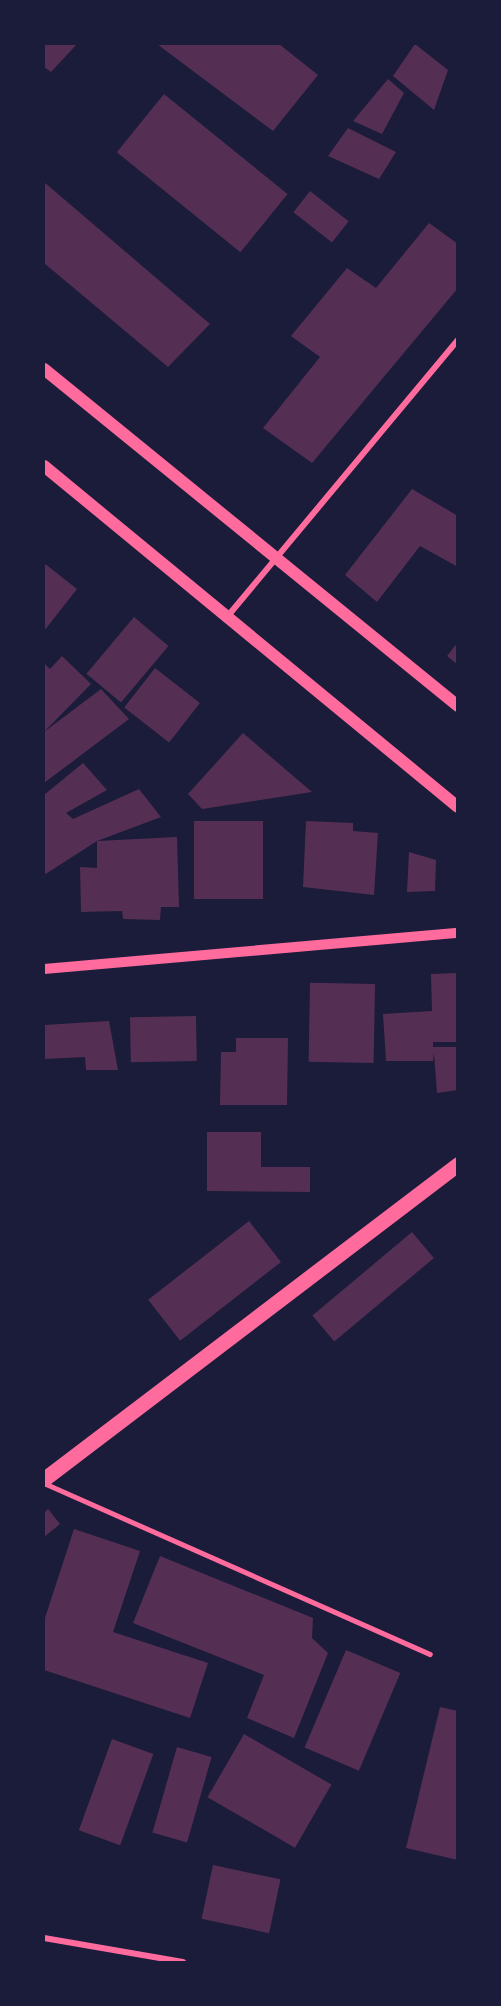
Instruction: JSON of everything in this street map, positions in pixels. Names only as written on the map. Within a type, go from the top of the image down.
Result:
[{"type":"main road","points":[[44,369],[458,706]]},
{"type":"main road","points":[[44,466],[458,807]]},
{"type":"main road","points":[[44,1481],[458,1164]]},
{"type":"street","points":[[227,617],[458,340]]},
{"type":"street","points":[[44,969],[458,933]]},
{"type":"street","points":[[44,1938],[183,1962]]},
{"type":"lane","points":[[44,1481],[430,1654]]},
{"type":"building","points":[[44,44],[77,44],[51,72],[44,67]]},
{"type":"building","points":[[157,44],[279,44],[318,75],[273,131]]},
{"type":"building","points":[[415,44],[448,70],[434,110],[393,76]]},
{"type":"building","points":[[388,79],[404,93],[382,134],[353,121]]},
{"type":"building","points":[[164,94],[288,194],[240,252],[117,152]]},
{"type":"building","points":[[348,128],[396,152],[379,179],[328,156]]},
{"type":"building","points":[[44,182],[210,324],[168,367],[44,263]]},
{"type":"building","points":[[310,191],[349,221],[332,242],[293,212]]},
{"type":"building","points":[[429,223],[458,244],[458,288],[312,463],[263,428],[320,357],[291,336],[347,268],[376,288]]},
{"type":"building","points":[[412,489],[458,516],[458,567],[420,546],[377,602],[345,575]]},
{"type":"building","points":[[44,563],[77,589],[44,631]]},
{"type":"building","points":[[134,617],[168,646],[121,703],[86,674]]},
{"type":"building","points":[[458,642],[458,665],[447,656]]},
{"type":"building","points":[[62,656],[91,684],[44,732],[44,663],[50,669]]},
{"type":"building","points":[[155,668],[200,703],[169,742],[124,707]]},
{"type":"building","points":[[101,689],[129,719],[44,783],[44,732]]},
{"type":"building","points":[[243,733],[312,792],[202,809],[188,794]]},
{"type":"building","points":[[83,763],[107,790],[66,813],[73,819],[139,789],[161,817],[97,841],[44,875],[44,795]]},
{"type":"building","points":[[194,821],[263,821],[263,899],[194,899]]},
{"type":"building","points":[[306,821],[353,823],[353,831],[378,833],[374,895],[303,887]]},
{"type":"building","points":[[177,837],[179,907],[161,907],[160,920],[123,919],[122,911],[81,912],[80,867],[97,868],[97,841]]},
{"type":"building","points":[[409,852],[436,860],[435,891],[407,892]]},
{"type":"building","points":[[458,973],[458,1042],[433,1042],[433,1047],[458,1047],[458,1090],[437,1093],[434,1053],[433,1061],[386,1061],[383,1014],[432,1011],[431,974]]},
{"type":"building","points":[[310,983],[375,984],[374,1063],[309,1062]]},
{"type":"building","points":[[196,1016],[197,1061],[131,1062],[130,1017]]},
{"type":"building","points":[[109,1021],[118,1070],[86,1070],[85,1057],[44,1059],[44,1025]]},
{"type":"building","points":[[236,1038],[288,1038],[287,1105],[220,1105],[221,1052],[236,1052]]},
{"type":"building","points":[[207,1132],[261,1132],[261,1167],[310,1167],[310,1192],[207,1191]]},
{"type":"building","points":[[249,1221],[281,1262],[180,1341],[148,1300]]},
{"type":"building","points":[[412,1232],[434,1258],[334,1342],[312,1316]]},
{"type":"building","points":[[48,1509],[60,1524],[44,1537],[44,1513]]},
{"type":"building","points":[[74,1529],[140,1551],[113,1632],[208,1663],[190,1718],[44,1670],[44,1621]]},
{"type":"building","points":[[160,1556],[313,1618],[312,1638],[328,1653],[294,1738],[247,1718],[264,1675],[133,1623]]},
{"type":"building","points":[[346,1650],[400,1673],[359,1771],[305,1748]]},
{"type":"building","points":[[440,1707],[458,1711],[458,1860],[406,1848]]},
{"type":"building","points":[[244,1734],[331,1784],[295,1848],[208,1797]]},
{"type":"building","points":[[112,1739],[153,1754],[120,1845],[79,1830]]},
{"type":"building","points":[[177,1747],[212,1757],[187,1842],[152,1833]]},
{"type":"building","points":[[213,1865],[280,1879],[269,1933],[202,1919]]}]
